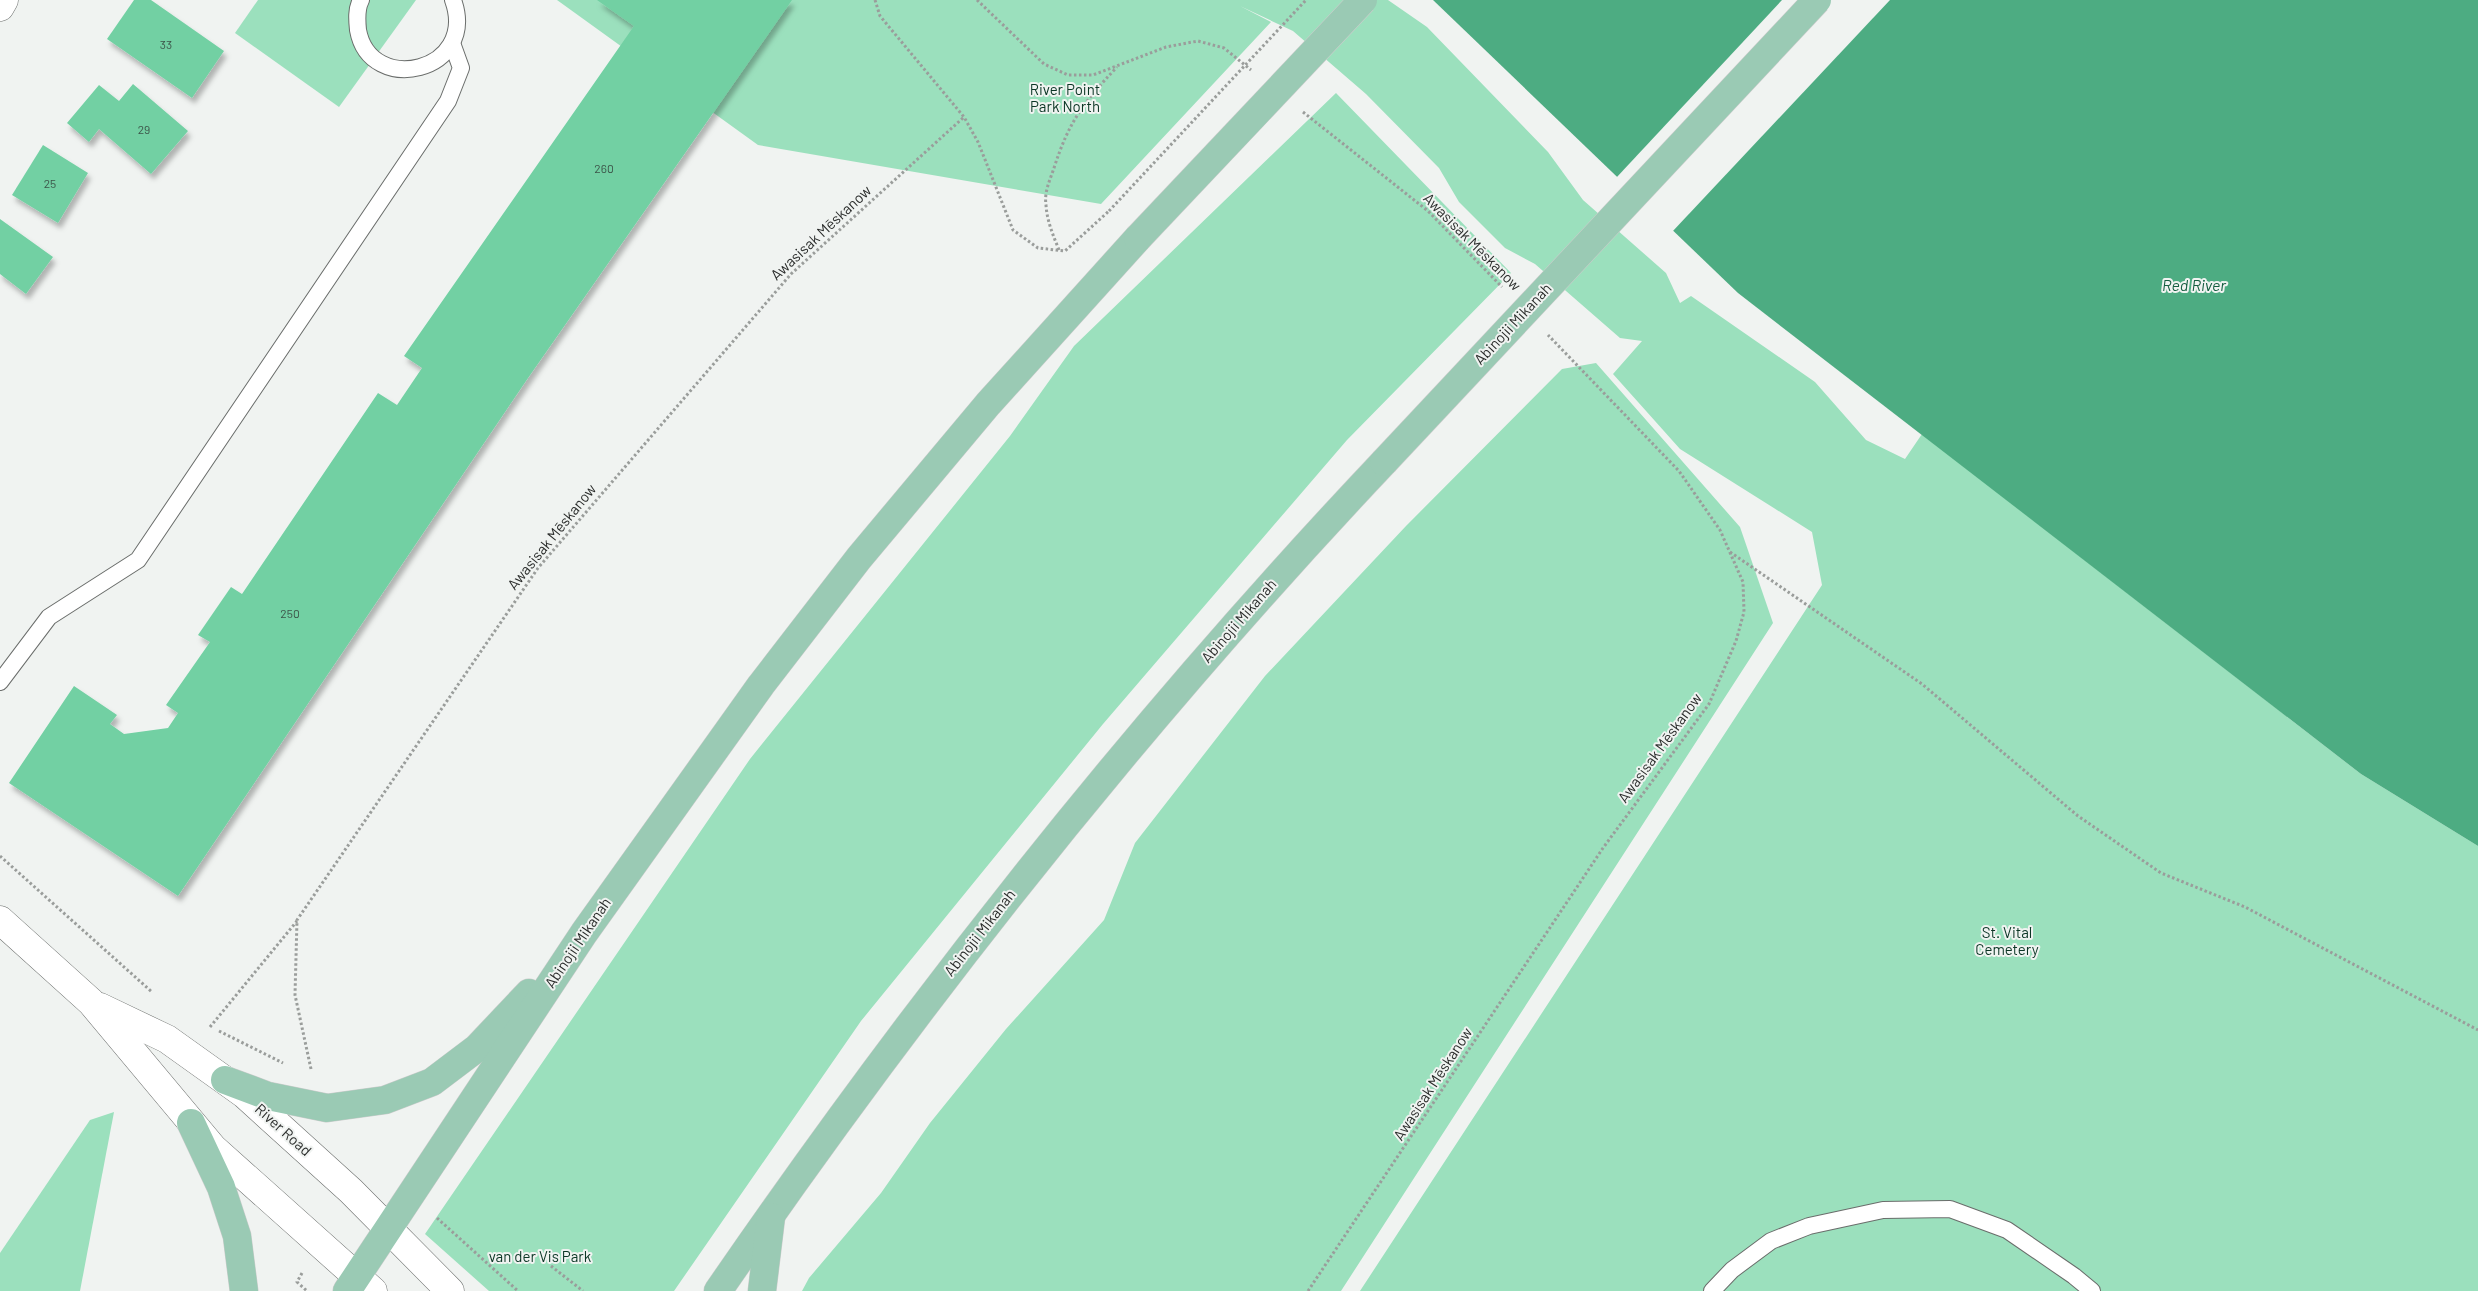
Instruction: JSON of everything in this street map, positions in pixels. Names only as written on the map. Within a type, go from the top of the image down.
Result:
[{"type":"main road","name":"Abinojii Mikanah","points":[[359,1286],[388,1229],[584,933],[761,685],[859,558],[988,404],[1138,238],[1362,0]]},
{"type":"main road","name":"Abinojii Mikanah","points":[[718,1291],[900,1036],[993,915],[1099,785],[1250,608],[1384,462],[1817,0]]},
{"type":"main road","points":[[225,1080],[268,1096],[327,1108],[385,1100],[432,1082],[477,1048],[584,933]]},
{"type":"main road","points":[[191,1123],[222,1187],[237,1236],[244,1291]]},
{"type":"main road","points":[[762,1291],[772,1213]]},
{"type":"street","points":[[0,7],[4,0]]},
{"type":"street","name":"River Road","points":[[0,920],[91,1002],[191,1123],[220,1154],[359,1286]]},
{"type":"street","name":"River Road","points":[[91,1002],[167,1039],[244,1094],[351,1191],[450,1291]]},
{"type":"lane","points":[[361,0],[356,19],[359,35],[367,50],[380,62],[395,69],[411,70],[428,66],[442,57],[452,43],[457,28],[457,11],[453,0]]},
{"type":"lane","points":[[0,682],[49,617],[138,560],[448,101],[461,68],[452,43]]},
{"type":"lane","points":[[1712,1291],[1732,1270],[1771,1241],[1809,1226],[1883,1210],[1950,1209],[2007,1230],[2074,1276],[2092,1291]]},
{"type":"path","points":[[874,0],[880,16],[964,117],[978,142],[1013,230],[1038,248],[1065,251],[1109,211],[1306,0]]},
{"type":"path","points":[[977,0],[1044,64],[1068,74],[1093,75],[1166,46],[1198,41],[1224,48],[1254,72]]},
{"type":"path","points":[[1059,250],[1049,227],[1045,204],[1050,179],[1073,121],[1086,100],[1120,65]]},
{"type":"path","name":"Awasisak Mēskanow","points":[[1299,108],[1428,211],[1504,290]]},
{"type":"path","name":"Awasisak Mēskanow","points":[[210,1027],[297,920],[538,568],[791,274],[964,117]]},
{"type":"path","name":"Awasisak Mēskanow","points":[[1308,1291],[1602,848],[1709,704],[1736,641],[1744,612],[1743,582],[1720,530],[1679,472],[1546,333]]},
{"type":"path","points":[[1730,552],[1922,684],[2078,816],[2161,873],[2245,907],[2478,1030]]},
{"type":"path","points":[[0,856],[159,998]]},
{"type":"path","points":[[297,920],[295,995],[312,1077],[332,1088],[331,1107]]},
{"type":"path","points":[[206,1025],[287,1065]]},
{"type":"path","points":[[410,1195],[518,1291]]},
{"type":"path","points":[[552,1266],[583,1291]]},
{"type":"path","points":[[297,1282],[307,1291]]},
{"type":"green space","points":[[258,0],[416,0],[339,107],[235,33]]},
{"type":"green space","name":"St. Vital Cemetery","points":[[557,0],[1388,0],[1427,27],[1548,152],[1583,200],[1666,273],[1680,303],[1691,296],[1815,382],[1866,440],[1905,459],[1922,434],[2361,774],[2478,846],[2478,1291],[1360,1291],[1822,585],[1812,532],[1680,449],[1613,374],[1642,341],[1620,338],[1535,264],[1505,248],[1459,202],[1439,168],[1366,94],[1293,31],[1240,6],[1271,22],[1101,204],[758,145]]},
{"type":"green space","name":"van der Vis Park","points":[[1336,93],[1511,273],[1347,440],[1103,724],[861,1021],[674,1291],[489,1291],[425,1234],[750,759],[1010,436],[1074,346]]},
{"type":"green space","points":[[1596,363],[1740,527],[1773,623],[1341,1291],[802,1291],[809,1278],[881,1193],[930,1123],[1006,1029],[1104,920],[1135,843],[1265,676],[1406,526],[1562,369]]},
{"type":"green space","points":[[114,1112],[80,1291],[0,1291],[0,1253],[90,1120]]},
{"type":"water","name":"Red River","points":[[1433,0],[2478,0],[2478,846],[2361,774],[1738,293]]},
{"type":"pier","points":[[1782,0],[1890,0],[1672,232],[1616,178]]},
{"type":"building","points":[[134,0],[151,0],[224,51],[192,98],[107,39]]},
{"type":"building","points":[[597,0],[792,0],[528,378],[178,896],[9,783],[74,686],[117,715],[110,724],[124,734],[168,728],[178,713],[166,705],[210,642],[198,635],[231,587],[242,594],[378,393],[397,405],[422,368],[404,356],[634,26]]},
{"type":"building","points":[[133,84],[188,131],[151,174],[99,129],[89,142],[67,123],[99,85],[119,101]]},
{"type":"building","points":[[43,145],[88,173],[58,223],[12,195]]},
{"type":"building","points":[[0,219],[53,257],[26,294],[0,274]]},
{"type":"park label","name":"River Point Park North","points":[[1065,98]]}]
